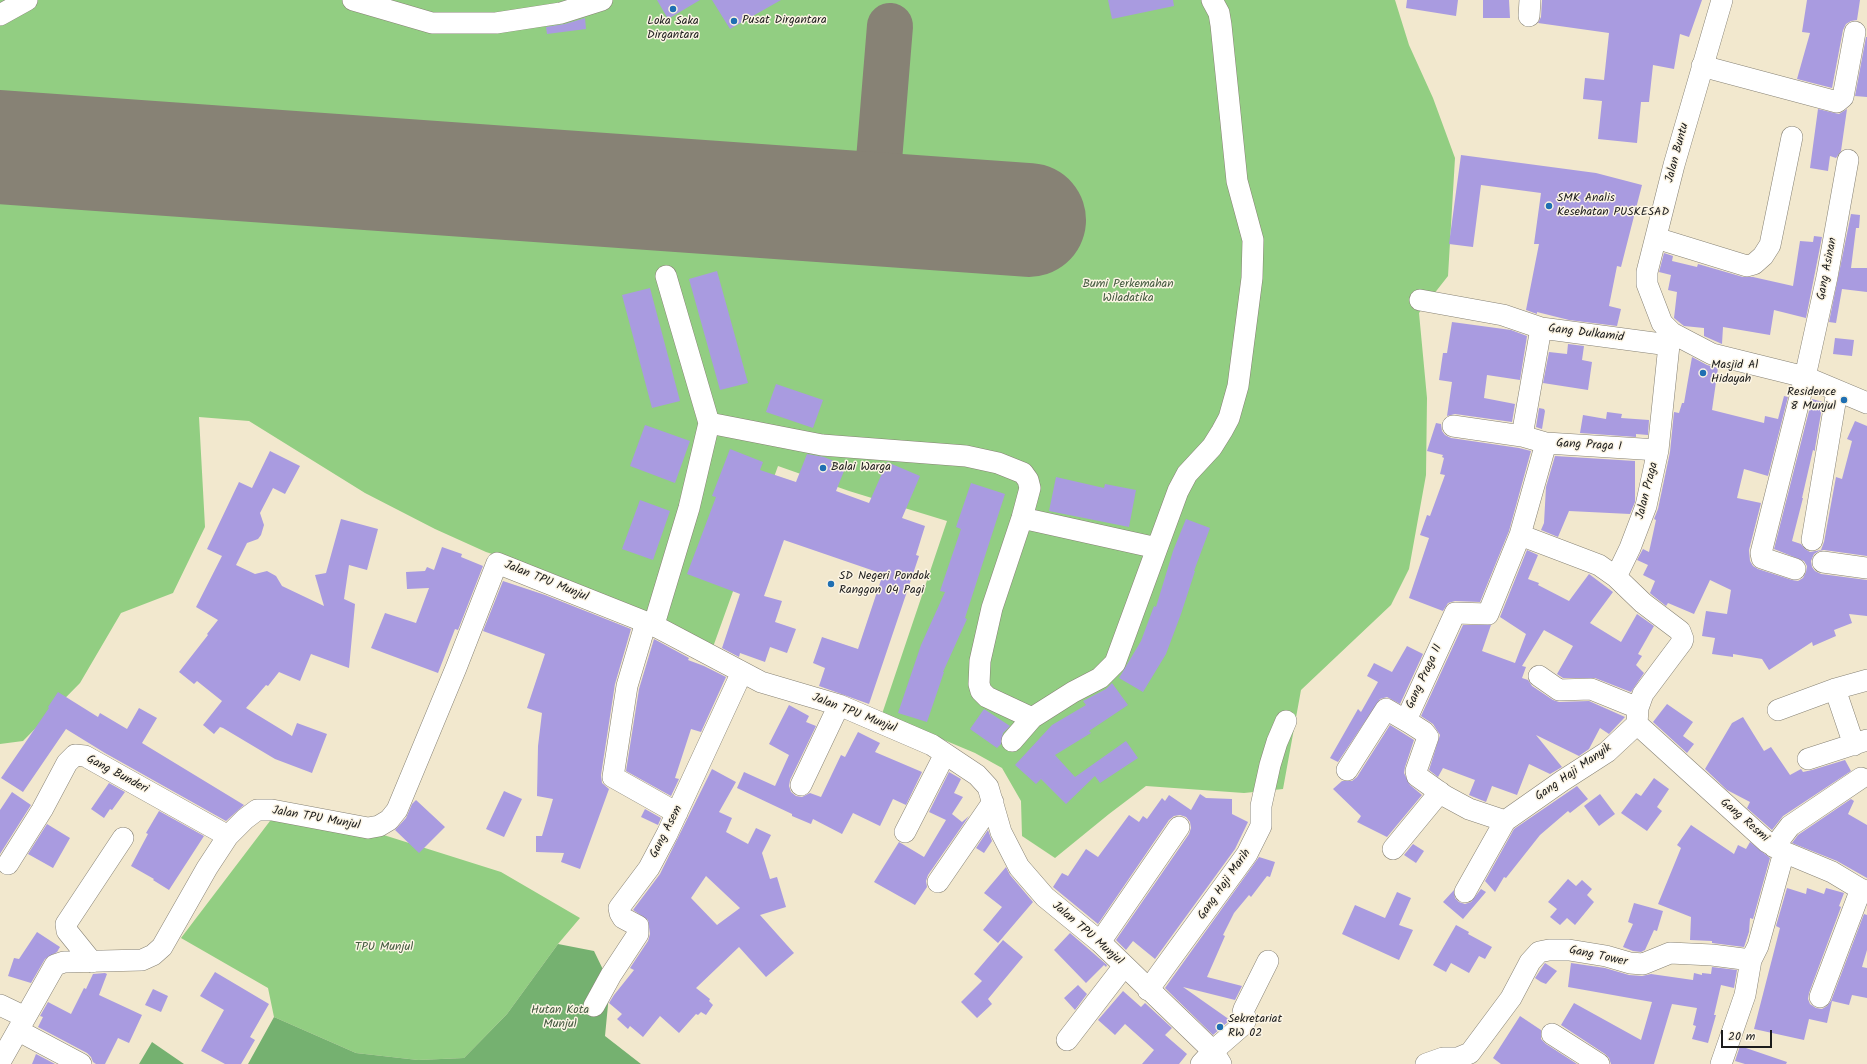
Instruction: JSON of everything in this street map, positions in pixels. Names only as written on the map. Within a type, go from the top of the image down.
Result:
[{"type":"street","points":[[0,15],[27,0]]},
{"type":"street","points":[[353,0],[432,23],[488,23],[561,13],[602,0]]},
{"type":"street","points":[[1012,741],[1032,718],[1073,692],[1100,678],[1115,663],[1183,480],[1212,447],[1229,418],[1238,386],[1252,278],[1253,240],[1237,181],[1221,25],[1219,13],[1212,0]]},
{"type":"street","name":"Jalan Buntu","points":[[1722,0],[1674,165],[1647,272],[1647,284],[1662,323],[1671,339],[1712,354],[1805,378],[1867,403]]},
{"type":"street","points":[[1702,66],[1837,102],[1843,97],[1855,32]]},
{"type":"street","points":[[1656,238],[1747,266],[1754,264],[1763,256],[1770,245],[1792,137]]},
{"type":"street","name":"Gang Asinan","points":[[1795,569],[1762,558],[1761,553],[1805,378],[1827,278],[1848,160]]},
{"type":"street","points":[[666,276],[708,422],[688,508],[627,686],[613,777],[677,813]]},
{"type":"street","points":[[1420,300],[1503,315],[1541,328]]},
{"type":"street","name":"Gang Dulkamid","points":[[1522,436],[1541,328],[1671,339]]},
{"type":"street","name":"Jalan Praga","points":[[1608,571],[1630,548],[1646,506],[1658,450],[1671,339]]},
{"type":"street","points":[[1812,540],[1837,391]]},
{"type":"street","points":[[708,422],[822,445],[966,456],[998,463],[1023,473],[1028,480],[1030,488],[1022,518],[992,608],[980,661],[979,684],[982,691],[987,696],[1032,718]]},
{"type":"street","name":"Gang Praga I","points":[[1453,426],[1522,436],[1546,443],[1658,450]]},
{"type":"street","points":[[1546,443],[1520,535],[1608,571]]},
{"type":"street","points":[[1022,518],[1157,548]]},
{"type":"street","name":"Gang Praga II","points":[[1505,820],[1469,809],[1417,776],[1416,771],[1428,737],[1424,732],[1410,723],[1408,716],[1455,613],[1487,614],[1520,535]]},
{"type":"street","points":[[1823,562],[1867,568]]},
{"type":"street","name":"Jalan TPU Munjul","points":[[0,1062],[55,965],[64,962],[142,960],[153,955],[162,947],[207,868],[228,836],[245,819],[257,810],[272,810],[368,828],[379,826],[389,820],[397,810],[456,668],[497,563],[650,621],[761,682],[839,705],[932,745],[977,775],[988,787],[1001,832],[1019,867],[1045,897],[1100,942],[1148,990],[1211,1060]]},
{"type":"street","name":"Gang Haji Manyik","points":[[1505,820],[1607,752],[1637,716],[1643,694],[1682,642],[1683,639],[1680,631],[1643,603],[1608,571]]},
{"type":"street","name":"Gang Asem","points":[[594,1006],[611,975],[638,934],[638,926],[623,918],[619,908],[649,868],[700,766],[742,672]]},
{"type":"street","points":[[1539,676],[1559,690],[1591,689],[1637,716]]},
{"type":"street","points":[[1778,710],[1867,680]]},
{"type":"street","points":[[1808,759],[1860,742],[1835,690]]},
{"type":"street","points":[[801,785],[839,705]]},
{"type":"street","points":[[1347,770],[1386,709],[1410,723]]},
{"type":"street","name":"Gang Resmi","points":[[1637,716],[1767,842],[1779,849],[1820,866],[1864,891]]},
{"type":"street","name":"Gang Haji Marih","points":[[1148,990],[1247,854],[1261,826],[1261,806],[1270,765],[1276,742],[1286,721]]},
{"type":"street","points":[[905,832],[944,754]]},
{"type":"street","name":"Gang Bunderi","points":[[8,864],[42,810],[67,763],[75,756],[84,756],[228,836]]},
{"type":"street","points":[[1721,1064],[1745,995],[1751,960],[1758,946],[1779,849],[1790,826],[1861,778]]},
{"type":"street","points":[[1393,848],[1440,792]]},
{"type":"street","points":[[938,882],[993,802]]},
{"type":"street","points":[[1465,892],[1505,820]]},
{"type":"street","points":[[1100,942],[1179,827]]},
{"type":"street","points":[[92,962],[67,931],[66,924],[123,838]]},
{"type":"street","points":[[1820,997],[1864,891]]},
{"type":"street","name":"Gang Tower","points":[[1426,1064],[1444,1058],[1458,1058],[1470,1053],[1511,998],[1530,962],[1539,952],[1549,950],[1569,950],[1606,956],[1630,963],[1643,964],[1670,953],[1712,955],[1751,960]]},
{"type":"street","points":[[1211,1060],[1244,1024],[1246,1019],[1243,1012],[1244,1009],[1268,961]]},
{"type":"street","points":[[1067,1040],[1124,966]]},
{"type":"street","points":[[0,1005],[22,1024],[81,1064]]},
{"type":"street","points":[[1552,1034],[1598,1064]]},
{"type":"green space","name":"Bumi Perkemahan Wiladatika","points":[[0,0],[1395,0],[1409,45],[1433,98],[1455,158],[1448,276],[1419,313],[1427,398],[1426,475],[1409,569],[1391,605],[1301,690],[1283,789],[1244,793],[1146,786],[1055,858],[1022,836],[1021,801],[1002,768],[975,753],[882,714],[947,521],[849,491],[778,466],[713,647],[625,609],[551,573],[486,552],[435,529],[365,493],[249,421],[199,417],[205,527],[173,593],[121,613],[80,683],[23,741],[0,744]]},
{"type":"green space","name":"TPU Munjul","points":[[273,817],[371,831],[501,872],[580,918],[558,944],[507,1014],[464,1058],[418,1060],[356,1053],[274,1017],[268,988],[181,938]]},
{"type":"green space","name":"Hutan Kota Munjul","points":[[558,944],[594,951],[610,984],[605,1036],[641,1064],[248,1064],[274,1017],[356,1053],[418,1060],[464,1058],[507,1014]]},
{"type":"green space","points":[[152,1042],[184,1064],[139,1064]]},
{"type":"building","name":"Loka Saka Dirgantara","points":[[657,0],[700,0],[668,19]]},
{"type":"building","name":"Pusat Dirgantara","points":[[712,0],[781,0],[730,29]]},
{"type":"building","points":[[1108,0],[1173,0],[1174,6],[1112,19]]},
{"type":"building","points":[[1407,0],[1458,0],[1456,16],[1406,8]]},
{"type":"building","points":[[1483,0],[1509,0],[1510,18],[1483,18]]},
{"type":"building","points":[[1542,0],[1702,0],[1689,37],[1680,34],[1674,69],[1653,65],[1649,102],[1641,102],[1637,143],[1598,139],[1602,101],[1583,99],[1585,78],[1604,80],[1609,33],[1538,23],[1541,17]]},
{"type":"building","points":[[1807,0],[1860,0],[1857,20],[1846,24],[1843,30],[1832,88],[1797,79],[1810,33],[1802,32]]},
{"type":"building","points":[[585,18],[586,29],[547,34],[546,27],[565,24]]},
{"type":"building","points":[[1866,37],[1867,97],[1855,96]]},
{"type":"building","points":[[1818,109],[1839,114],[1847,109],[1841,151],[1836,158],[1830,156],[1828,171],[1810,168]]},
{"type":"building","name":"SMK Analis Kesehatan PUSKESAD","points":[[1461,155],[1596,173],[1642,185],[1621,267],[1617,266],[1609,306],[1621,309],[1617,326],[1569,320],[1537,312],[1537,314],[1526,310],[1539,244],[1534,244],[1541,193],[1481,185],[1473,247],[1449,244]]},
{"type":"building","points":[[1851,214],[1860,215],[1859,228],[1856,228],[1851,268],[1867,268],[1867,292],[1842,289],[1836,323],[1829,322]]},
{"type":"building","points":[[1814,236],[1822,237],[1806,318],[1774,310],[1770,335],[1723,327],[1722,344],[1704,336],[1704,328],[1684,326],[1674,318],[1677,292],[1668,290],[1671,275],[1659,272],[1664,253],[1673,256],[1672,261],[1697,267],[1698,264],[1743,277],[1753,277],[1793,286],[1800,241],[1813,242]]},
{"type":"building","points":[[717,271],[748,383],[720,390],[689,279]]},
{"type":"building","points":[[650,288],[680,401],[652,408],[622,295]]},
{"type":"building","points":[[1452,322],[1511,330],[1527,336],[1520,380],[1487,375],[1484,398],[1515,404],[1512,422],[1455,414],[1447,416],[1452,382],[1439,380],[1443,353],[1447,353]]},
{"type":"building","points":[[1835,338],[1854,340],[1852,356],[1833,354]]},
{"type":"building","points":[[1568,344],[1584,346],[1582,360],[1592,362],[1588,390],[1543,383],[1549,352],[1567,354]]},
{"type":"building","points":[[1692,357],[1707,365],[1718,368],[1712,410],[1764,423],[1765,416],[1778,419],[1784,396],[1788,397],[1768,476],[1744,469],[1737,498],[1761,503],[1749,550],[1750,561],[1753,566],[1758,569],[1798,581],[1803,578],[1806,572],[1807,566],[1804,561],[1774,549],[1812,399],[1823,402],[1815,451],[1813,450],[1792,541],[1801,544],[1810,552],[1821,550],[1824,542],[1836,477],[1842,479],[1852,441],[1847,439],[1855,421],[1867,426],[1867,556],[1824,550],[1814,554],[1811,561],[1812,567],[1815,571],[1821,574],[1867,580],[1867,616],[1849,614],[1852,623],[1834,630],[1836,636],[1813,646],[1812,642],[1769,670],[1762,659],[1733,654],[1733,657],[1712,654],[1715,638],[1702,636],[1706,611],[1727,614],[1731,590],[1710,580],[1694,614],[1668,603],[1666,606],[1650,593],[1655,581],[1643,575],[1648,565],[1637,560],[1643,549],[1649,552],[1656,520],[1654,519],[1658,509],[1670,452],[1674,412],[1679,413],[1682,403],[1684,403]]},
{"type":"building","points":[[776,384],[823,400],[813,428],[766,412]]},
{"type":"building","points":[[1539,408],[1544,409],[1545,411],[1542,429],[1536,427]]},
{"type":"building","points":[[1607,412],[1622,414],[1621,418],[1649,420],[1648,435],[1636,434],[1636,437],[1580,433],[1583,415],[1606,419]]},
{"type":"building","points":[[1436,423],[1441,424],[1442,431],[1445,435],[1451,438],[1531,451],[1509,531],[1480,602],[1455,601],[1448,603],[1443,611],[1409,598],[1429,538],[1420,535],[1427,515],[1430,516],[1445,475],[1440,474],[1444,458],[1442,457],[1443,455],[1427,451]]},
{"type":"building","points":[[645,425],[690,441],[675,483],[630,466]]},
{"type":"building","points":[[730,449],[763,462],[760,470],[796,482],[807,454],[824,457],[846,466],[836,491],[869,503],[887,462],[920,476],[902,518],[925,526],[916,555],[919,556],[869,704],[819,686],[825,668],[813,663],[822,637],[858,649],[883,574],[784,540],[764,596],[782,601],[775,622],[796,629],[787,653],[770,647],[765,662],[740,653],[739,657],[722,648],[740,594],[687,574],[716,497],[712,496]]},
{"type":"building","points":[[270,451],[300,466],[285,494],[273,488],[260,513],[264,525],[261,535],[258,539],[247,543],[236,565],[255,574],[267,571],[276,576],[282,586],[324,606],[315,575],[326,573],[341,519],[378,529],[367,570],[349,565],[344,599],[355,604],[349,668],[311,654],[300,681],[279,672],[268,686],[266,685],[246,708],[292,736],[297,723],[327,734],[312,773],[275,759],[223,728],[220,727],[214,734],[203,725],[222,701],[197,681],[194,684],[179,672],[218,620],[196,607],[222,556],[207,549],[239,482],[252,488]]},
{"type":"building","points":[[1555,456],[1635,461],[1635,502],[1630,514],[1569,511],[1558,537],[1541,530],[1544,523],[1546,487]]},
{"type":"building","points":[[1056,477],[1104,488],[1105,484],[1136,490],[1129,527],[1049,511]]},
{"type":"building","points":[[971,483],[1005,494],[965,618],[967,619],[943,672],[927,722],[898,713],[921,645],[945,592],[940,591],[961,529],[956,527]]},
{"type":"building","points":[[640,500],[670,511],[653,560],[622,549]]},
{"type":"building","points":[[1186,519],[1210,528],[1166,654],[1143,692],[1119,678],[1141,641],[1154,606],[1156,607],[1173,551]]},
{"type":"building","points":[[442,547],[462,554],[461,557],[483,566],[458,630],[455,629],[438,673],[371,648],[385,613],[416,623],[429,588],[407,589],[406,572],[425,571],[427,567],[434,570]]},
{"type":"building","points":[[1527,550],[1538,555],[1528,579],[1539,583],[1538,585],[1569,601],[1589,574],[1613,592],[1590,623],[1621,642],[1637,614],[1654,626],[1638,654],[1642,656],[1636,665],[1644,673],[1631,692],[1595,678],[1563,678],[1557,674],[1573,646],[1544,630],[1522,666],[1526,667],[1522,678],[1528,680],[1532,686],[1553,700],[1559,702],[1589,701],[1625,717],[1609,734],[1600,728],[1589,749],[1579,756],[1536,735],[1562,767],[1550,774],[1529,764],[1517,795],[1492,786],[1486,802],[1469,795],[1475,780],[1443,768],[1438,777],[1429,770],[1440,735],[1433,724],[1421,716],[1463,625],[1491,625],[1482,651],[1515,663],[1526,634],[1500,617]]},
{"type":"building","points":[[503,581],[545,595],[631,629],[615,684],[601,775],[602,783],[609,789],[580,869],[561,862],[564,853],[536,852],[536,836],[542,836],[553,799],[537,796],[538,746],[542,713],[527,708],[545,654],[483,631]]},
{"type":"building","points":[[654,639],[689,658],[688,660],[726,677],[701,732],[691,729],[675,778],[679,779],[671,796],[626,771],[639,689]]},
{"type":"building","points":[[1407,646],[1423,654],[1400,704],[1387,697],[1380,699],[1338,762],[1330,758],[1358,709],[1361,712],[1378,682],[1367,676],[1374,663],[1392,672]]},
{"type":"building","points":[[1112,683],[1128,705],[1089,731],[1091,733],[1055,755],[1075,777],[1126,741],[1138,758],[1100,783],[1095,776],[1066,804],[1041,779],[1036,784],[1015,765],[1052,725],[1086,705],[1083,701],[1106,689]]},
{"type":"building","points":[[58,692],[98,717],[100,713],[127,729],[139,708],[157,718],[142,743],[244,805],[226,821],[105,753],[66,729],[23,792],[1,778],[49,708],[48,707]]},
{"type":"building","points":[[1667,704],[1693,722],[1683,736],[1694,744],[1687,753],[1653,722]]},
{"type":"building","points":[[789,705],[809,716],[806,722],[816,726],[790,780],[789,786],[791,792],[796,796],[802,797],[810,793],[821,797],[841,755],[845,757],[858,732],[880,743],[875,752],[922,772],[906,805],[893,799],[880,826],[853,813],[842,834],[813,819],[811,824],[792,816],[792,814],[737,788],[744,772],[775,786],[789,755],[769,744]]},
{"type":"building","points":[[984,709],[1010,726],[1003,733],[1001,744],[997,748],[970,729]]},
{"type":"building","points":[[1743,717],[1764,751],[1771,747],[1790,775],[1801,769],[1803,772],[1845,760],[1851,771],[1783,816],[1772,830],[1747,808],[1750,802],[1727,790],[1705,769],[1732,723]]},
{"type":"building","points":[[1390,725],[1414,740],[1404,773],[1410,785],[1422,795],[1387,837],[1357,822],[1361,816],[1333,789],[1342,781],[1352,781],[1357,777]]},
{"type":"building","points":[[712,769],[736,782],[719,812],[732,818],[726,832],[748,844],[756,828],[771,835],[762,853],[770,879],[777,877],[786,907],[760,915],[794,953],[766,977],[739,947],[696,988],[710,999],[709,1001],[713,1005],[706,1015],[701,1012],[698,1015],[696,1014],[679,1033],[660,1016],[643,1037],[630,1026],[628,1029],[617,1019],[622,1014],[609,1003],[634,970],[630,968],[648,941],[650,934],[648,920],[633,910],[660,874]],"holes":[[[706,876],[740,908],[717,925],[691,898]]]},
{"type":"building","points":[[949,772],[961,779],[954,793],[963,797],[952,814],[962,822],[969,816],[928,875],[926,881],[927,887],[915,905],[874,882],[899,842],[924,857],[946,820],[929,812]]},
{"type":"building","points":[[1654,778],[1669,789],[1657,807],[1662,811],[1647,831],[1621,813],[1636,793],[1641,796]]},
{"type":"building","points":[[109,783],[125,792],[104,818],[91,809]]},
{"type":"building","points":[[1577,786],[1588,799],[1570,813],[1568,811],[1540,835],[1506,878],[1504,877],[1495,892],[1485,881],[1514,829]]},
{"type":"building","points":[[504,791],[522,799],[504,837],[486,829]]},
{"type":"building","points":[[12,792],[31,805],[0,854],[0,810]]},
{"type":"building","points":[[1200,794],[1206,798],[1232,799],[1232,814],[1248,822],[1235,849],[1155,959],[1133,941],[1126,950],[1116,940],[1189,834],[1191,828],[1190,822],[1186,817],[1180,815],[1174,816],[1169,820],[1098,924],[1053,887],[1062,873],[1068,876],[1086,849],[1098,857],[1129,815],[1139,822],[1143,816],[1147,819],[1162,798],[1165,801],[1169,795],[1191,810]]},
{"type":"building","points":[[1600,794],[1615,814],[1599,826],[1584,806]]},
{"type":"building","points":[[1851,799],[1854,801],[1848,814],[1867,825],[1867,878],[1837,861],[1792,843],[1798,835]]},
{"type":"building","points":[[416,800],[445,827],[419,853],[395,830],[406,818],[412,804]]},
{"type":"building","points":[[645,809],[661,818],[658,825],[641,817]]},
{"type":"building","points":[[159,811],[204,836],[169,890],[153,880],[154,879],[131,866],[148,834],[146,833]]},
{"type":"building","points":[[47,824],[70,838],[53,868],[28,854]]},
{"type":"building","points":[[1691,825],[1734,854],[1738,845],[1746,849],[1750,842],[1770,858],[1753,919],[1750,918],[1749,932],[1744,947],[1712,943],[1712,941],[1690,940],[1691,917],[1658,904],[1681,848],[1677,845]]},
{"type":"building","points":[[988,830],[992,841],[984,853],[976,848]]},
{"type":"building","points":[[1413,844],[1424,851],[1416,863],[1404,855]]},
{"type":"building","points":[[1259,857],[1275,862],[1270,877],[1267,876],[1251,897],[1249,895],[1234,913],[1223,935],[1225,936],[1207,977],[1242,986],[1235,1000],[1183,987],[1230,1020],[1213,1035],[1165,988]]},
{"type":"building","points":[[1006,867],[1010,875],[1033,902],[998,943],[983,930],[1002,907],[984,893]]},
{"type":"building","points":[[1568,879],[1576,886],[1582,880],[1592,889],[1587,895],[1594,902],[1575,925],[1567,918],[1560,925],[1550,917],[1557,909],[1548,902]]},
{"type":"building","points":[[1787,888],[1806,894],[1807,888],[1824,894],[1826,888],[1844,893],[1839,906],[1841,907],[1809,993],[1808,999],[1810,1004],[1816,1008],[1822,1009],[1831,1001],[1864,914],[1867,915],[1867,950],[1862,967],[1867,968],[1867,998],[1852,995],[1849,1005],[1832,1001],[1827,1023],[1809,1019],[1804,1040],[1754,1029],[1780,928],[1776,926]]},
{"type":"building","points":[[1481,889],[1486,892],[1463,919],[1443,902],[1454,890],[1455,898],[1459,902],[1465,904],[1471,902]]},
{"type":"building","points":[[1397,892],[1411,898],[1399,925],[1413,930],[1399,960],[1342,934],[1355,905],[1385,918]]},
{"type":"building","points":[[1634,903],[1663,911],[1657,931],[1654,930],[1645,950],[1641,952],[1623,947],[1633,924],[1628,922]]},
{"type":"building","points":[[1456,925],[1469,932],[1468,934],[1492,947],[1485,959],[1479,956],[1469,973],[1451,963],[1446,972],[1433,965]]},
{"type":"building","points":[[37,932],[60,947],[57,952],[45,959],[31,983],[8,976],[14,958],[19,959]]},
{"type":"building","points":[[1070,933],[1107,965],[1106,967],[1104,965],[1086,983],[1054,950]]},
{"type":"building","points":[[1003,940],[1023,957],[988,999],[992,1004],[977,1018],[961,1002],[982,981],[974,974]]},
{"type":"building","points":[[1545,963],[1557,971],[1546,984],[1535,978]]},
{"type":"building","points":[[1571,963],[1605,968],[1629,975],[1642,976],[1651,974],[1693,980],[1694,973],[1702,975],[1702,973],[1711,974],[1712,967],[1737,970],[1734,988],[1721,985],[1714,1015],[1716,1015],[1708,1043],[1692,1039],[1696,1026],[1693,1025],[1697,1008],[1672,1004],[1654,1064],[1611,1064],[1609,1058],[1605,1054],[1561,1025],[1574,1003],[1641,1040],[1652,1002],[1568,987]]},
{"type":"building","points":[[215,972],[269,1004],[250,1037],[255,1040],[241,1064],[225,1064],[201,1051],[224,1010],[200,996]]},
{"type":"building","points":[[93,974],[107,974],[99,995],[142,1015],[129,1043],[118,1038],[105,1064],[96,1064],[87,1053],[38,1027],[43,1017],[40,1016],[48,1002],[71,1014]]},
{"type":"building","points":[[1078,985],[1087,994],[1075,1010],[1064,998]]},
{"type":"building","points":[[153,989],[168,996],[161,1012],[145,1005]]},
{"type":"building","points":[[1123,991],[1141,1007],[1145,1003],[1172,1028],[1165,1035],[1187,1054],[1179,1064],[1142,1064],[1154,1050],[1125,1024],[1115,1035],[1098,1020]]},
{"type":"building","points":[[1520,1016],[1541,1030],[1541,1039],[1546,1044],[1577,1064],[1501,1064],[1493,1058]]},
{"type":"building","points":[[1740,1046],[1787,1062],[1786,1064],[1745,1064],[1735,1061]]},
{"type":"building","points":[[36,1054],[55,1064],[32,1064]]},
{"type":"taxiway","points":[[875,209],[890,26]]},
{"type":"runway","points":[[0,147],[1029,220]]},
{"type":"place","name":"Loka Saka Dirgantara","points":[[673,9]]},
{"type":"place","name":"Pusat Dirgantara","points":[[734,21]]},
{"type":"place","name":"SMK Analis Kesehatan PUSKESAD","points":[[1549,206]]},
{"type":"place","name":"Masjid Al Hidayah","points":[[1703,373]]},
{"type":"place","name":"Residence 8 Munjul","points":[[1844,400]]},
{"type":"place","name":"Balai Warga","points":[[823,468]]},
{"type":"place","name":"SD Negeri Pondok Ranggon 04 Pagi","points":[[831,584]]},
{"type":"place","name":"Sekretariat RW 02","points":[[1220,1027]]}]
